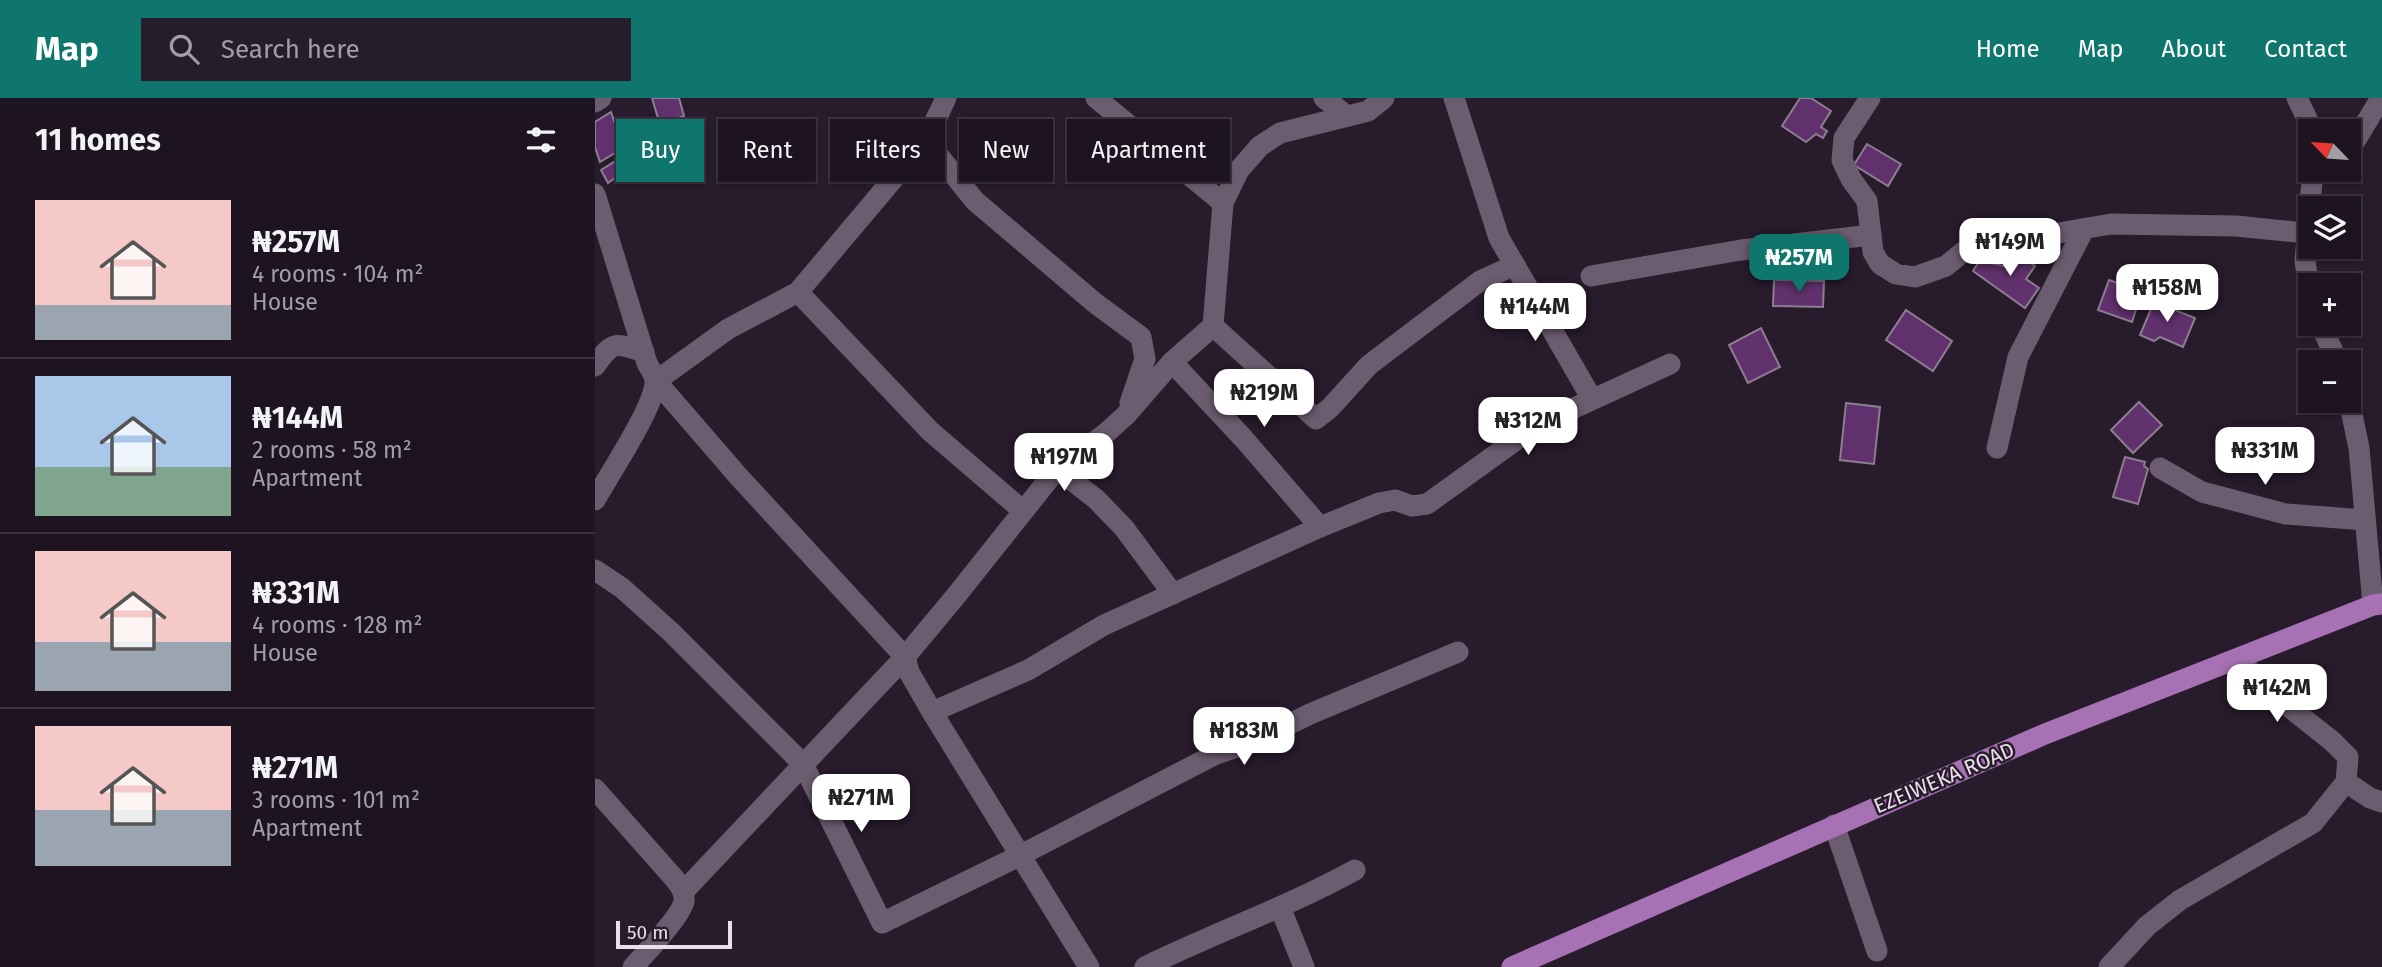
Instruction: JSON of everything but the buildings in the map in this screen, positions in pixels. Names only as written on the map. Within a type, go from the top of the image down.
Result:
[{"type":"main road","name":"EZEIWEKA ROAD","points":[[1511,967],[2045,734],[2378,604]]},
{"type":"street","points":[[595,102],[601,98]]},
{"type":"street","points":[[936,119],[946,98]]},
{"type":"street","points":[[1096,98],[1223,203]]},
{"type":"street","points":[[1324,98],[1347,116]]},
{"type":"street","points":[[683,892],[905,657],[1057,469],[1126,415],[1172,362],[1213,326],[1223,203],[1239,170],[1260,146],[1280,133],[1368,111],[1384,98]]},
{"type":"street","points":[[1454,98],[1499,239],[1592,399]]},
{"type":"street","points":[[1870,98],[1844,138],[1842,160],[1851,179],[1867,201],[1873,252],[1880,264],[1896,274],[1915,277],[1947,266],[1963,252],[1983,246],[2111,224],[2237,226],[2298,232]]},
{"type":"street","points":[[2297,98],[2307,119]]},
{"type":"street","points":[[2361,131],[2381,98]]},
{"type":"street","points":[[945,163],[975,201],[1095,303],[1141,337],[1145,359],[1126,415]]},
{"type":"street","points":[[595,500],[642,418],[652,398],[656,381],[728,329],[798,292],[890,182]]},
{"type":"street","points":[[595,194],[644,352],[656,381],[739,477],[905,657],[909,672],[932,712],[1089,967]]},
{"type":"street","points":[[1997,448],[2018,357],[2084,229]]},
{"type":"street","points":[[1591,276],[1741,250],[1871,235]]},
{"type":"street","points":[[1213,326],[1316,419],[1330,408],[1369,365],[1480,281],[1515,265]]},
{"type":"street","points":[[798,292],[930,431],[1022,510]]},
{"type":"street","points":[[595,366],[612,345],[619,344],[644,352]]},
{"type":"street","points":[[1172,362],[1243,438],[1320,527]]},
{"type":"street","points":[[932,712],[1028,670],[1104,625],[1320,527],[1380,503],[1395,500],[1412,506],[1427,504],[1548,420],[1670,364]]},
{"type":"street","points":[[2352,413],[2359,448],[2365,520],[2378,604]]},
{"type":"street","points":[[2160,468],[2202,492],[2286,514],[2365,520]]},
{"type":"street","points":[[1057,469],[1096,499],[1124,528],[1173,594]]},
{"type":"street","points":[[595,570],[622,588],[671,632],[803,764],[882,923],[1216,754],[1255,741],[1310,714],[1458,652]]},
{"type":"street","points":[[2109,967],[2147,926],[2180,900],[2313,823],[2346,782],[2348,757],[2332,741],[2255,680],[2241,657]]},
{"type":"street","points":[[2346,782],[2370,798],[2382,802]]},
{"type":"street","points":[[595,789],[673,877],[683,892],[684,904],[677,915],[633,967]]},
{"type":"street","points":[[1834,825],[1877,951]]},
{"type":"street","points":[[1145,967],[1319,890],[1355,870]]},
{"type":"street","points":[[1280,907],[1304,967]]}]
